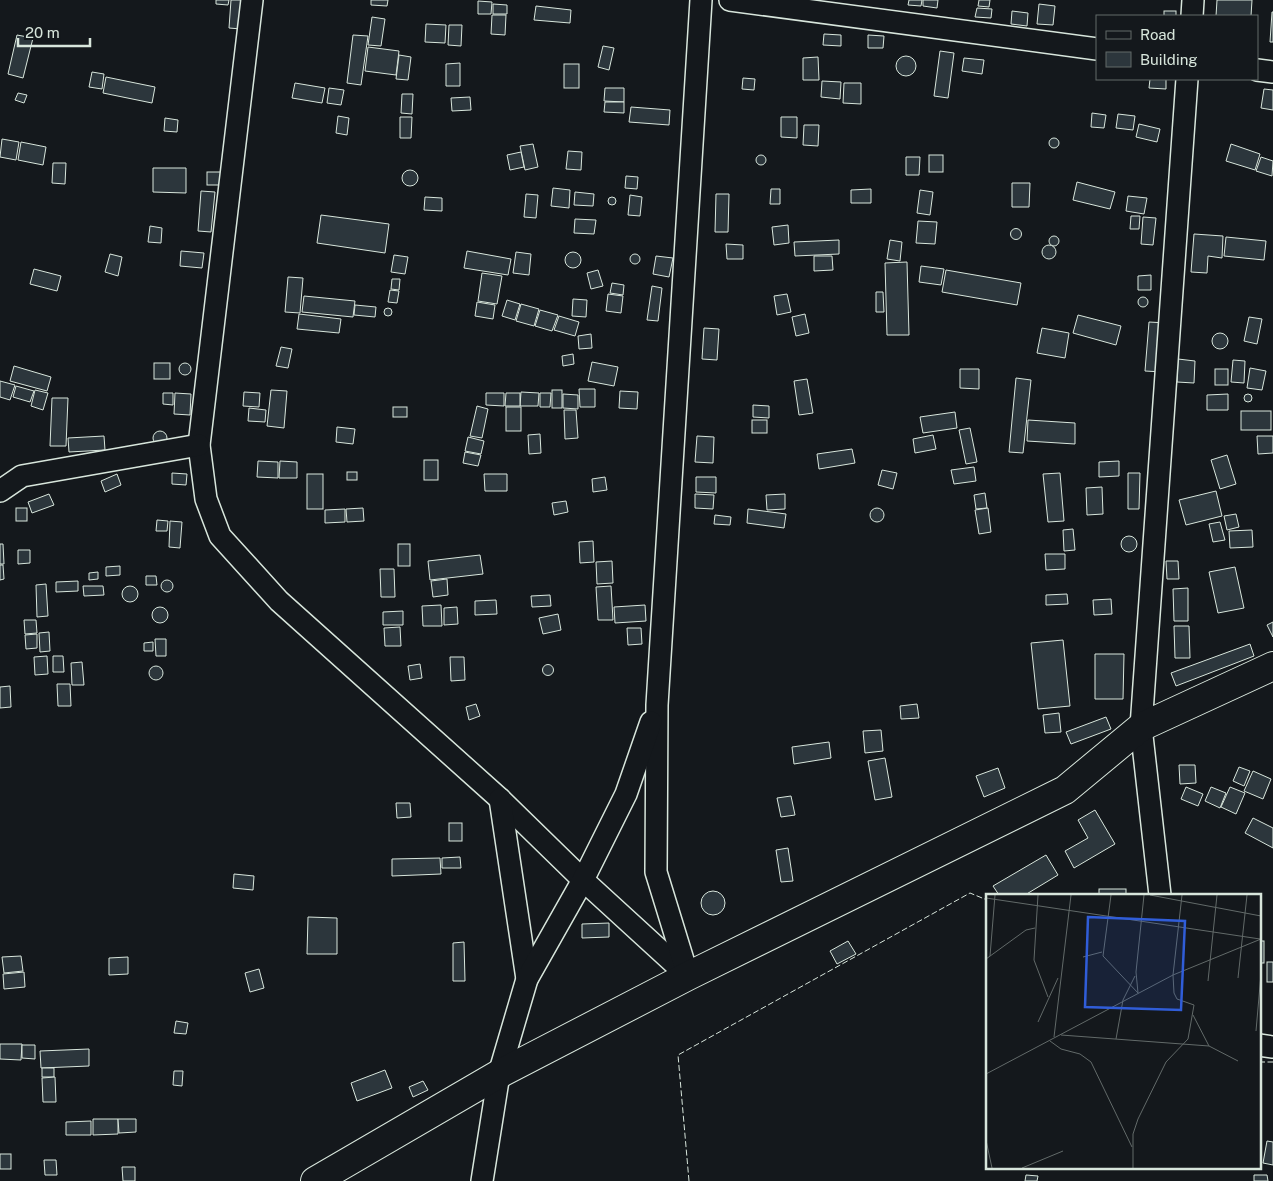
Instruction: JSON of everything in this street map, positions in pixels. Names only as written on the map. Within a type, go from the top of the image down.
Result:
[{"type":"main road","points":[[315,1181],[499,1074],[688,976],[1065,790],[1141,727],[1273,666]]},
{"type":"street","points":[[252,0],[199,445],[206,499],[220,536],[278,601],[500,799],[583,880],[688,976]]},
{"type":"street","points":[[688,976],[656,872],[657,705],[701,0]]},
{"type":"street","points":[[730,0],[1096,49]]},
{"type":"street","points":[[1192,15],[1193,0]]},
{"type":"street","points":[[1258,70],[1273,72]]},
{"type":"street","points":[[1160,894],[1141,727],[1187,80]]},
{"type":"street","points":[[0,491],[22,476],[199,445]]},
{"type":"street","points":[[482,1181],[499,1074],[527,979],[583,880],[626,794],[657,705]]},
{"type":"street","points":[[500,799],[527,979]]},
{"type":"street","points":[[1260,1045],[1273,1047]]},
{"type":"building","points":[[216,0],[229,0],[228,5],[216,4]]},
{"type":"building","points":[[231,0],[243,0],[241,29],[229,28]]},
{"type":"building","points":[[371,0],[388,0],[387,6],[371,5]]},
{"type":"building","points":[[909,0],[922,0],[921,6],[908,5]]},
{"type":"building","points":[[923,0],[938,0],[937,8],[923,6]]},
{"type":"building","points":[[979,0],[990,0],[989,7],[978,6]]},
{"type":"building","points":[[1217,0],[1252,0],[1251,15],[1216,15]]},
{"type":"building","points":[[478,1],[492,2],[491,14],[478,14]]},
{"type":"building","points":[[493,4],[507,5],[507,14],[493,14]]},
{"type":"building","points":[[1039,4],[1055,6],[1053,25],[1037,24]]},
{"type":"building","points":[[536,6],[571,10],[570,23],[534,20]]},
{"type":"building","points":[[977,8],[992,9],[991,18],[975,17]]},
{"type":"building","points":[[1012,11],[1028,13],[1027,26],[1011,24]]},
{"type":"building","points":[[1164,11],[1176,11],[1176,15],[1164,15]]},
{"type":"building","points":[[1272,12],[1273,42],[1270,42]]},
{"type":"building","points":[[492,15],[506,15],[505,35],[491,34]]},
{"type":"building","points":[[372,17],[385,19],[381,46],[368,45]]},
{"type":"building","points":[[426,24],[446,25],[445,43],[425,42]]},
{"type":"building","points":[[449,25],[462,25],[461,46],[448,45]]},
{"type":"building","points":[[824,34],[841,35],[841,46],[823,45]]},
{"type":"building","points":[[17,35],[33,38],[23,78],[8,74]]},
{"type":"building","points":[[353,35],[368,36],[361,85],[347,83]]},
{"type":"building","points":[[868,35],[884,36],[883,48],[868,48]]},
{"type":"building","points":[[603,46],[614,48],[609,70],[598,67]]},
{"type":"building","points":[[368,47],[399,51],[396,75],[365,71]]},
{"type":"building","points":[[940,51],[954,53],[948,98],[934,96]]},
{"type":"building","points":[[399,55],[411,57],[408,80],[396,79]]},
{"type":"building","points":[[906,56],[913,59],[916,66],[913,73],[906,76],[899,73],[896,66],[899,59]]},
{"type":"building","points":[[818,57],[819,80],[803,80],[803,58]]},
{"type":"building","points":[[964,58],[984,60],[982,74],[962,71]]},
{"type":"building","points":[[460,63],[460,86],[446,86],[446,64]]},
{"type":"building","points":[[564,64],[579,64],[579,88],[564,88]]},
{"type":"building","points":[[92,72],[104,74],[102,89],[89,87]]},
{"type":"building","points":[[106,77],[155,87],[152,103],[103,93]]},
{"type":"building","points":[[743,78],[755,79],[754,90],[742,89]]},
{"type":"building","points":[[1150,80],[1166,80],[1166,89],[1149,88]]},
{"type":"building","points":[[822,81],[841,82],[840,99],[821,97]]},
{"type":"building","points":[[295,83],[325,88],[322,103],[292,98]]},
{"type":"building","points":[[844,83],[861,83],[861,104],[843,103]]},
{"type":"building","points":[[329,88],[344,90],[341,105],[327,103]]},
{"type":"building","points":[[605,88],[624,88],[624,102],[604,101]]},
{"type":"building","points":[[1264,89],[1273,90],[1273,110],[1261,108]]},
{"type":"building","points":[[18,93],[27,95],[24,103],[15,100]]},
{"type":"building","points":[[402,94],[413,94],[412,114],[401,113]]},
{"type":"building","points":[[470,97],[471,110],[452,111],[451,98]]},
{"type":"building","points":[[605,102],[624,102],[624,113],[604,112]]},
{"type":"building","points":[[631,107],[670,110],[669,125],[629,122]]},
{"type":"building","points":[[1092,113],[1106,115],[1104,128],[1091,127]]},
{"type":"building","points":[[1118,114],[1135,116],[1133,130],[1116,128]]},
{"type":"building","points":[[338,116],[349,118],[347,135],[336,133]]},
{"type":"building","points":[[400,117],[412,117],[411,138],[400,138]]},
{"type":"building","points":[[781,117],[797,117],[797,138],[781,137]]},
{"type":"building","points":[[165,118],[178,120],[177,132],[164,131]]},
{"type":"building","points":[[1139,124],[1160,129],[1157,142],[1136,137]]},
{"type":"building","points":[[804,125],[819,125],[818,146],[803,145]]},
{"type":"building","points":[[1054,138],[1059,143],[1054,148],[1049,143]]},
{"type":"building","points":[[2,139],[19,142],[16,160],[0,157]]},
{"type":"building","points":[[21,142],[46,147],[43,165],[18,160]]},
{"type":"building","points":[[533,144],[538,167],[525,170],[520,146]]},
{"type":"building","points":[[1231,144],[1260,154],[1255,170],[1226,161]]},
{"type":"building","points":[[568,151],[582,152],[581,170],[566,169]]},
{"type":"building","points":[[521,152],[524,167],[510,170],[507,155]]},
{"type":"building","points":[[759,155],[763,155],[766,160],[765,164],[759,165],[756,162],[756,158]]},
{"type":"building","points":[[929,155],[943,155],[943,172],[929,172]]},
{"type":"building","points":[[906,157],[920,157],[919,175],[906,175]]},
{"type":"building","points":[[1261,157],[1273,161],[1272,176],[1256,171]]},
{"type":"building","points":[[53,163],[66,163],[65,184],[52,183]]},
{"type":"building","points":[[153,168],[186,168],[186,193],[153,192]]},
{"type":"building","points":[[407,170],[413,170],[418,175],[416,184],[407,186],[402,181],[402,175]]},
{"type":"building","points":[[207,172],[222,172],[222,185],[207,185]]},
{"type":"building","points":[[626,176],[638,177],[637,189],[625,188]]},
{"type":"building","points":[[1077,182],[1115,192],[1110,209],[1073,200]]},
{"type":"building","points":[[1012,183],[1030,183],[1029,207],[1012,207]]},
{"type":"building","points":[[553,188],[570,190],[569,208],[551,206]]},
{"type":"building","points":[[771,189],[780,189],[780,204],[770,204]]},
{"type":"building","points":[[871,189],[871,203],[851,203],[851,190]]},
{"type":"building","points":[[920,190],[933,192],[930,215],[917,213]]},
{"type":"building","points":[[201,191],[215,192],[211,232],[198,231]]},
{"type":"building","points":[[575,192],[594,194],[593,206],[574,205]]},
{"type":"building","points":[[526,194],[538,195],[536,218],[524,217]]},
{"type":"building","points":[[716,194],[729,194],[728,232],[715,232]]},
{"type":"building","points":[[630,195],[642,197],[640,216],[628,215]]},
{"type":"building","points":[[1128,196],[1147,198],[1144,214],[1126,211]]},
{"type":"building","points":[[425,197],[442,198],[442,211],[424,210]]},
{"type":"building","points":[[612,197],[616,201],[612,205],[608,201]]},
{"type":"building","points":[[321,215],[389,224],[385,253],[317,243]]},
{"type":"building","points":[[1131,216],[1140,216],[1139,229],[1130,229]]},
{"type":"building","points":[[1143,217],[1156,218],[1153,245],[1141,244]]},
{"type":"building","points":[[575,219],[596,220],[594,234],[574,233]]},
{"type":"building","points":[[918,221],[937,222],[935,244],[916,243]]},
{"type":"building","points":[[788,225],[789,243],[774,245],[772,227]]},
{"type":"building","points":[[150,226],[162,228],[161,243],[148,242]]},
{"type":"building","points":[[1016,228],[1022,234],[1016,240],[1010,234]]},
{"type":"building","points":[[1194,234],[1223,236],[1222,258],[1208,256],[1207,273],[1191,272]]},
{"type":"building","points":[[1054,236],[1059,241],[1054,246],[1049,241]]},
{"type":"building","points":[[1226,237],[1266,241],[1264,260],[1224,256]]},
{"type":"building","points":[[839,240],[839,254],[795,256],[794,242]]},
{"type":"building","points":[[890,240],[902,242],[900,261],[887,259]]},
{"type":"building","points":[[726,244],[743,245],[743,259],[727,259]]},
{"type":"building","points":[[1049,245],[1054,247],[1056,252],[1054,257],[1049,259],[1044,257],[1042,252],[1044,247]]},
{"type":"building","points":[[181,251],[204,253],[202,268],[180,266]]},
{"type":"building","points":[[467,251],[511,259],[508,275],[464,268]]},
{"type":"building","points":[[516,252],[531,254],[529,275],[513,273]]},
{"type":"building","points":[[573,252],[581,260],[573,268],[565,260]]},
{"type":"building","points":[[110,254],[122,257],[118,276],[105,272]]},
{"type":"building","points":[[633,254],[637,254],[640,259],[639,263],[633,264],[630,261],[630,257]]},
{"type":"building","points":[[394,255],[408,257],[405,274],[391,272]]},
{"type":"building","points":[[656,256],[673,258],[669,277],[653,274]]},
{"type":"building","points":[[814,256],[832,256],[833,270],[814,271]]},
{"type":"building","points":[[907,262],[909,335],[887,335],[885,263]]},
{"type":"building","points":[[921,266],[944,269],[941,285],[919,282]]},
{"type":"building","points":[[34,269],[61,276],[57,291],[30,284]]},
{"type":"building","points":[[598,270],[603,286],[591,289],[587,273]]},
{"type":"building","points":[[946,270],[1021,283],[1017,305],[942,292]]},
{"type":"building","points":[[482,273],[502,276],[497,304],[478,301]]},
{"type":"building","points":[[1151,275],[1151,290],[1138,290],[1138,276]]},
{"type":"building","points":[[288,277],[303,278],[300,313],[285,312]]},
{"type":"building","points":[[392,279],[400,279],[399,290],[391,289]]},
{"type":"building","points":[[612,283],[624,285],[623,295],[610,293]]},
{"type":"building","points":[[652,286],[662,288],[658,321],[647,320]]},
{"type":"building","points":[[390,290],[399,291],[397,303],[388,302]]},
{"type":"building","points":[[876,292],[883,292],[884,312],[876,312]]},
{"type":"building","points":[[608,294],[623,296],[621,313],[606,311]]},
{"type":"building","points":[[787,294],[791,312],[777,315],[774,296]]},
{"type":"building","points":[[304,296],[355,301],[353,317],[302,312]]},
{"type":"building","points":[[1143,297],[1148,302],[1143,307],[1138,302]]},
{"type":"building","points":[[573,299],[587,300],[586,317],[572,316]]},
{"type":"building","points":[[507,300],[520,304],[515,320],[502,316]]},
{"type":"building","points":[[477,302],[495,305],[493,319],[475,316]]},
{"type":"building","points":[[521,304],[539,309],[534,326],[516,321]]},
{"type":"building","points":[[355,305],[376,307],[375,317],[354,315]]},
{"type":"building","points":[[388,308],[392,312],[388,316],[384,312]]},
{"type":"building","points":[[540,310],[558,315],[552,331],[535,326]]},
{"type":"building","points":[[299,314],[341,319],[339,333],[297,329]]},
{"type":"building","points":[[805,314],[809,333],[796,336],[792,317]]},
{"type":"building","points":[[1078,315],[1121,326],[1116,345],[1073,333]]},
{"type":"building","points":[[559,316],[579,322],[575,336],[554,330]]},
{"type":"building","points":[[1249,317],[1262,319],[1257,344],[1244,341]]},
{"type":"building","points":[[1149,322],[1167,323],[1163,372],[1145,371]]},
{"type":"building","points":[[704,328],[719,329],[717,360],[702,359]]},
{"type":"building","points":[[1042,328],[1069,333],[1065,358],[1037,353]]},
{"type":"building","points":[[1220,333],[1226,335],[1228,341],[1226,347],[1220,349],[1214,347],[1212,341],[1214,335]]},
{"type":"building","points":[[591,334],[592,348],[579,349],[578,336]]},
{"type":"building","points":[[281,347],[292,349],[288,368],[276,366]]},
{"type":"building","points":[[573,354],[574,364],[563,366],[562,356]]},
{"type":"building","points":[[1178,359],[1195,361],[1194,383],[1177,382]]},
{"type":"building","points":[[1233,360],[1245,361],[1244,383],[1231,382]]},
{"type":"building","points":[[592,362],[618,367],[614,386],[588,381]]},
{"type":"building","points":[[154,363],[170,363],[170,379],[154,379]]},
{"type":"building","points":[[183,363],[187,363],[191,369],[187,375],[183,375],[179,371],[179,367]]},
{"type":"building","points":[[14,366],[51,377],[47,391],[10,381]]},
{"type":"building","points":[[1250,368],[1266,371],[1262,390],[1247,388]]},
{"type":"building","points":[[960,369],[979,369],[979,389],[960,388]]},
{"type":"building","points":[[1215,369],[1228,369],[1228,385],[1215,385]]},
{"type":"building","points":[[1016,378],[1031,380],[1023,453],[1009,452]]},
{"type":"building","points":[[807,379],[813,413],[799,415],[794,381]]},
{"type":"building","points":[[0,381],[15,385],[10,400],[0,397]]},
{"type":"building","points":[[16,386],[34,391],[30,402],[13,397]]},
{"type":"building","points":[[579,389],[595,389],[595,407],[580,407]]},
{"type":"building","points":[[35,390],[48,393],[43,410],[31,406]]},
{"type":"building","points":[[271,390],[287,391],[284,428],[267,426]]},
{"type":"building","points":[[552,390],[562,390],[562,408],[552,408]]},
{"type":"building","points":[[620,391],[638,392],[637,409],[619,408]]},
{"type":"building","points":[[244,392],[260,393],[259,407],[243,406]]},
{"type":"building","points":[[521,392],[539,393],[538,406],[520,406]]},
{"type":"building","points":[[163,393],[173,393],[173,405],[163,404]]},
{"type":"building","points":[[175,393],[191,394],[190,415],[174,414]]},
{"type":"building","points":[[486,393],[504,393],[504,406],[486,405]]},
{"type":"building","points":[[506,393],[520,393],[520,406],[505,406]]},
{"type":"building","points":[[540,393],[551,393],[550,407],[540,407]]},
{"type":"building","points":[[563,394],[578,395],[578,409],[563,408]]},
{"type":"building","points":[[1228,394],[1228,410],[1207,410],[1207,395]]},
{"type":"building","points":[[1248,394],[1252,398],[1248,402],[1244,398]]},
{"type":"building","points":[[52,398],[68,398],[66,446],[50,446]]},
{"type":"building","points":[[753,405],[769,406],[769,418],[753,417]]},
{"type":"building","points":[[477,406],[488,409],[482,438],[470,436]]},
{"type":"building","points":[[393,407],[407,407],[407,417],[393,417]]},
{"type":"building","points":[[506,407],[521,407],[521,431],[506,431]]},
{"type":"building","points":[[249,408],[266,410],[265,422],[248,421]]},
{"type":"building","points":[[564,410],[576,410],[578,438],[565,439]]},
{"type":"building","points":[[1241,411],[1271,411],[1271,430],[1241,430]]},
{"type":"building","points":[[955,412],[957,428],[923,433],[920,417]]},
{"type":"building","points":[[752,420],[767,420],[767,433],[752,433]]},
{"type":"building","points":[[1028,420],[1075,423],[1075,444],[1027,441]]},
{"type":"building","points":[[337,427],[355,429],[353,444],[336,442]]},
{"type":"building","points":[[970,428],[977,462],[966,464],[959,430]]},
{"type":"building","points":[[160,431],[165,433],[167,438],[165,443],[160,445],[155,443],[153,438],[155,433]]},
{"type":"building","points":[[540,434],[541,453],[529,454],[528,435]]},
{"type":"building","points":[[933,435],[936,449],[915,453],[913,439]]},
{"type":"building","points":[[104,436],[105,450],[69,452],[68,438]]},
{"type":"building","points":[[697,436],[714,437],[713,463],[695,462]]},
{"type":"building","points":[[1257,436],[1273,436],[1273,453],[1258,454]]},
{"type":"building","points":[[468,437],[484,441],[481,454],[465,451]]},
{"type":"building","points":[[852,449],[855,463],[819,469],[817,454]]},
{"type":"building","points":[[465,452],[481,455],[478,466],[463,463]]},
{"type":"building","points":[[1227,455],[1236,484],[1220,489],[1211,460]]},
{"type":"building","points":[[424,460],[438,460],[438,480],[424,480]]},
{"type":"building","points":[[258,461],[278,462],[278,478],[257,477]]},
{"type":"building","points":[[280,461],[297,462],[297,478],[279,478]]},
{"type":"building","points":[[1119,461],[1119,476],[1099,477],[1099,462]]},
{"type":"building","points":[[974,467],[976,481],[954,484],[951,470]]},
{"type":"building","points":[[882,470],[897,473],[893,489],[878,485]]},
{"type":"building","points":[[347,472],[357,472],[357,480],[347,480]]},
{"type":"building","points":[[172,473],[187,474],[186,485],[172,484]]},
{"type":"building","points":[[1060,473],[1064,521],[1048,522],[1043,474]]},
{"type":"building","points":[[1128,473],[1140,473],[1139,509],[1128,509]]},
{"type":"building","points":[[117,474],[121,485],[105,492],[101,481]]},
{"type":"building","points":[[307,474],[323,474],[323,509],[307,509]]},
{"type":"building","points":[[484,474],[507,474],[507,491],[485,491]]},
{"type":"building","points":[[605,477],[607,490],[593,492],[592,479]]},
{"type":"building","points":[[696,477],[716,477],[716,493],[696,492]]},
{"type":"building","points":[[1102,487],[1103,514],[1087,515],[1086,488]]},
{"type":"building","points":[[1216,491],[1222,516],[1186,525],[1179,500]]},
{"type":"building","points":[[985,493],[987,508],[976,509],[974,495]]},
{"type":"building","points":[[49,494],[54,505],[32,513],[28,502]]},
{"type":"building","points":[[695,494],[714,495],[713,509],[695,508]]},
{"type":"building","points":[[785,494],[785,509],[767,510],[766,495]]},
{"type":"building","points":[[566,501],[568,512],[554,515],[552,503]]},
{"type":"building","points":[[16,508],[27,508],[27,521],[16,521]]},
{"type":"building","points":[[363,508],[364,521],[347,522],[346,509]]},
{"type":"building","points":[[874,508],[880,508],[884,515],[880,522],[874,522],[870,518],[870,512]]},
{"type":"building","points":[[988,508],[991,532],[979,534],[975,510]]},
{"type":"building","points":[[345,509],[345,522],[325,523],[325,510]]},
{"type":"building","points":[[748,509],[786,514],[784,528],[747,523]]},
{"type":"building","points":[[1236,514],[1239,527],[1227,530],[1224,516]]},
{"type":"building","points":[[715,515],[731,517],[730,525],[714,524]]},
{"type":"building","points":[[157,520],[168,521],[167,531],[156,531]]},
{"type":"building","points":[[170,521],[182,522],[180,548],[169,547]]},
{"type":"building","points":[[1220,522],[1225,540],[1213,542],[1209,524]]},
{"type":"building","points":[[1073,529],[1075,550],[1064,551],[1063,530]]},
{"type":"building","points":[[1252,530],[1253,547],[1230,548],[1229,531]]},
{"type":"building","points":[[1126,536],[1132,536],[1137,541],[1135,550],[1126,552],[1121,547],[1121,541]]},
{"type":"building","points":[[593,541],[594,562],[580,563],[579,542]]},
{"type":"building","points":[[0,544],[3,544],[4,564],[0,564]]},
{"type":"building","points":[[398,544],[410,544],[410,566],[398,566]]},
{"type":"building","points":[[18,550],[30,550],[30,563],[18,564]]},
{"type":"building","points":[[1045,554],[1065,554],[1065,569],[1046,570]]},
{"type":"building","points":[[480,555],[483,574],[430,580],[428,561]]},
{"type":"building","points":[[612,561],[613,583],[597,584],[596,562]]},
{"type":"building","points":[[1166,561],[1178,561],[1179,579],[1167,579]]},
{"type":"building","points":[[0,565],[3,565],[4,579],[0,580]]},
{"type":"building","points":[[120,566],[120,575],[106,576],[106,567]]},
{"type":"building","points":[[1235,567],[1244,608],[1218,613],[1209,572]]},
{"type":"building","points":[[380,569],[394,569],[395,597],[381,597]]},
{"type":"building","points":[[98,572],[98,579],[89,580],[89,573]]},
{"type":"building","points":[[146,576],[156,576],[157,585],[146,585]]},
{"type":"building","points":[[447,579],[448,595],[433,597],[431,581]]},
{"type":"building","points":[[165,580],[169,580],[173,586],[169,592],[165,592],[161,588],[161,584]]},
{"type":"building","points":[[78,581],[78,591],[56,592],[56,582]]},
{"type":"building","points":[[46,584],[48,616],[37,617],[36,585]]},
{"type":"building","points":[[83,586],[103,586],[104,595],[84,596]]},
{"type":"building","points":[[130,586],[136,588],[138,594],[136,600],[130,602],[124,600],[122,594],[124,588]]},
{"type":"building","points":[[611,586],[613,620],[598,620],[596,587]]},
{"type":"building","points":[[1188,588],[1188,621],[1174,621],[1173,589]]},
{"type":"building","points":[[1067,594],[1068,604],[1046,605],[1046,595]]},
{"type":"building","points":[[550,595],[551,606],[532,607],[531,596]]},
{"type":"building","points":[[1111,599],[1112,614],[1094,615],[1093,600]]},
{"type":"building","points":[[496,600],[497,614],[475,615],[475,601]]},
{"type":"building","points":[[441,605],[442,626],[423,626],[422,606]]},
{"type":"building","points":[[645,605],[646,621],[615,623],[614,607]]},
{"type":"building","points":[[160,607],[166,609],[168,615],[166,621],[160,623],[154,621],[152,615],[154,609]]},
{"type":"building","points":[[457,607],[458,624],[444,625],[444,608]]},
{"type":"building","points":[[403,611],[403,625],[383,625],[383,612]]},
{"type":"building","points":[[558,614],[561,630],[543,634],[539,618]]},
{"type":"building","points":[[24,620],[36,620],[37,633],[25,634]]},
{"type":"building","points":[[1273,622],[1273,637],[1267,625]]},
{"type":"building","points":[[1174,626],[1189,626],[1190,658],[1175,658]]},
{"type":"building","points":[[400,627],[401,646],[385,646],[384,628]]},
{"type":"building","points":[[627,628],[641,628],[642,644],[628,645]]},
{"type":"building","points":[[49,632],[50,651],[40,652],[39,633]]},
{"type":"building","points":[[37,634],[37,648],[26,649],[25,635]]},
{"type":"building","points":[[155,639],[166,639],[166,656],[156,656]]},
{"type":"building","points":[[1063,640],[1070,706],[1038,709],[1031,643]]},
{"type":"building","points":[[153,642],[153,651],[144,651],[144,643]]},
{"type":"building","points":[[1250,644],[1254,656],[1176,686],[1171,673]]},
{"type":"building","points":[[1095,654],[1124,654],[1123,699],[1095,699]]},
{"type":"building","points":[[47,656],[48,674],[35,675],[34,657]]},
{"type":"building","points":[[53,656],[63,656],[64,672],[53,672]]},
{"type":"building","points":[[450,657],[464,657],[465,680],[451,681]]},
{"type":"building","points":[[82,662],[84,685],[72,685],[71,663]]},
{"type":"building","points":[[420,664],[422,678],[410,680],[408,666]]},
{"type":"building","points":[[548,664],[554,670],[548,676],[542,670]]},
{"type":"building","points":[[156,666],[161,668],[163,673],[161,678],[156,680],[151,678],[149,673],[151,668]]},
{"type":"building","points":[[57,684],[70,684],[71,706],[58,706]]},
{"type":"building","points":[[10,686],[11,707],[0,708],[0,687]]},
{"type":"building","points":[[476,704],[480,716],[469,720],[466,707]]},
{"type":"building","points":[[917,704],[919,718],[901,719],[900,706]]},
{"type":"building","points":[[1059,713],[1061,732],[1045,733],[1043,715]]},
{"type":"building","points":[[1106,717],[1111,729],[1071,744],[1066,732]]},
{"type":"building","points":[[881,730],[883,751],[865,753],[863,731]]},
{"type":"building","points":[[829,742],[831,758],[794,764],[792,747]]},
{"type":"building","points":[[885,758],[892,797],[875,800],[868,761]]},
{"type":"building","points":[[1179,765],[1195,765],[1196,783],[1180,784]]},
{"type":"building","points":[[1239,767],[1250,771],[1244,786],[1233,781]]},
{"type":"building","points":[[998,768],[1005,788],[984,797],[976,776]]},
{"type":"building","points":[[1253,771],[1271,779],[1263,799],[1244,791]]},
{"type":"building","points":[[1186,787],[1203,794],[1198,806],[1181,799]]},
{"type":"building","points":[[1211,787],[1226,793],[1220,808],[1205,801]]},
{"type":"building","points":[[1230,787],[1245,793],[1236,814],[1221,807]]},
{"type":"building","points":[[791,796],[795,815],[781,817],[777,798]]},
{"type":"building","points":[[396,803],[410,803],[411,817],[397,818]]},
{"type":"building","points":[[1095,810],[1115,844],[1074,868],[1065,851],[1088,838],[1078,820]]},
{"type":"building","points":[[1253,818],[1273,828],[1273,848],[1245,833]]},
{"type":"building","points":[[449,823],[462,823],[462,841],[449,841]]},
{"type":"building","points":[[788,848],[793,881],[781,882],[776,850]]},
{"type":"building","points":[[1046,855],[1058,875],[1027,894],[998,894],[993,886]]},
{"type":"building","points":[[460,857],[461,868],[442,868],[442,858]]},
{"type":"building","points":[[440,858],[441,874],[392,876],[392,859]]},
{"type":"building","points":[[234,874],[254,876],[253,890],[233,888]]},
{"type":"building","points":[[1099,889],[1126,889],[1126,894],[1099,894]]},
{"type":"building","points":[[713,891],[721,895],[725,903],[721,911],[713,915],[705,911],[701,903],[705,895]]},
{"type":"building","points":[[308,917],[337,918],[337,954],[307,954]]},
{"type":"building","points":[[609,923],[609,937],[582,938],[582,924]]},
{"type":"building","points":[[848,941],[856,954],[837,964],[830,951]]},
{"type":"building","points":[[1260,941],[1264,941],[1264,963],[1260,963]]},
{"type":"building","points":[[464,942],[465,981],[453,981],[453,943]]},
{"type":"building","points":[[21,956],[23,971],[4,973],[2,957]]},
{"type":"building","points":[[128,957],[128,974],[109,975],[109,958]]},
{"type":"building","points":[[1267,962],[1273,962],[1273,982],[1267,982]]},
{"type":"building","points":[[259,969],[264,988],[250,992],[245,973]]},
{"type":"building","points":[[24,972],[25,987],[4,989],[3,974]]},
{"type":"building","points":[[176,1021],[188,1023],[186,1034],[174,1033]]},
{"type":"building","points":[[0,1044],[22,1044],[21,1060],[0,1059]]},
{"type":"building","points":[[22,1045],[35,1045],[35,1059],[22,1058]]},
{"type":"building","points":[[89,1049],[89,1066],[41,1068],[40,1051]]},
{"type":"building","points":[[42,1068],[54,1068],[54,1077],[42,1077]]},
{"type":"building","points":[[385,1070],[392,1088],[357,1101],[351,1083]]},
{"type":"building","points":[[174,1071],[183,1071],[182,1086],[173,1085]]},
{"type":"building","points":[[55,1077],[56,1102],[43,1102],[42,1078]]},
{"type":"building","points":[[423,1081],[428,1090],[413,1097],[409,1087]]},
{"type":"building","points":[[93,1119],[118,1119],[118,1134],[93,1135]]},
{"type":"building","points":[[118,1119],[136,1119],[136,1132],[119,1133]]},
{"type":"building","points":[[91,1121],[91,1135],[66,1135],[66,1122]]},
{"type":"building","points":[[1267,1141],[1273,1142],[1273,1165],[1263,1163]]},
{"type":"building","points":[[0,1154],[11,1154],[11,1169],[0,1169]]},
{"type":"building","points":[[44,1160],[56,1160],[57,1175],[45,1175]]},
{"type":"building","points":[[122,1167],[135,1167],[135,1181],[123,1181]]},
{"type":"building","points":[[1026,1175],[1038,1176],[1037,1181],[1025,1181]]},
{"type":"building","points":[[1254,1175],[1267,1175],[1268,1181],[1254,1181]]},
{"type":"fence","points":[[689,1181],[678,1055],[970,893],[986,900]]},
{"type":"fence","points":[[1260,1062],[1273,1062]]}]
